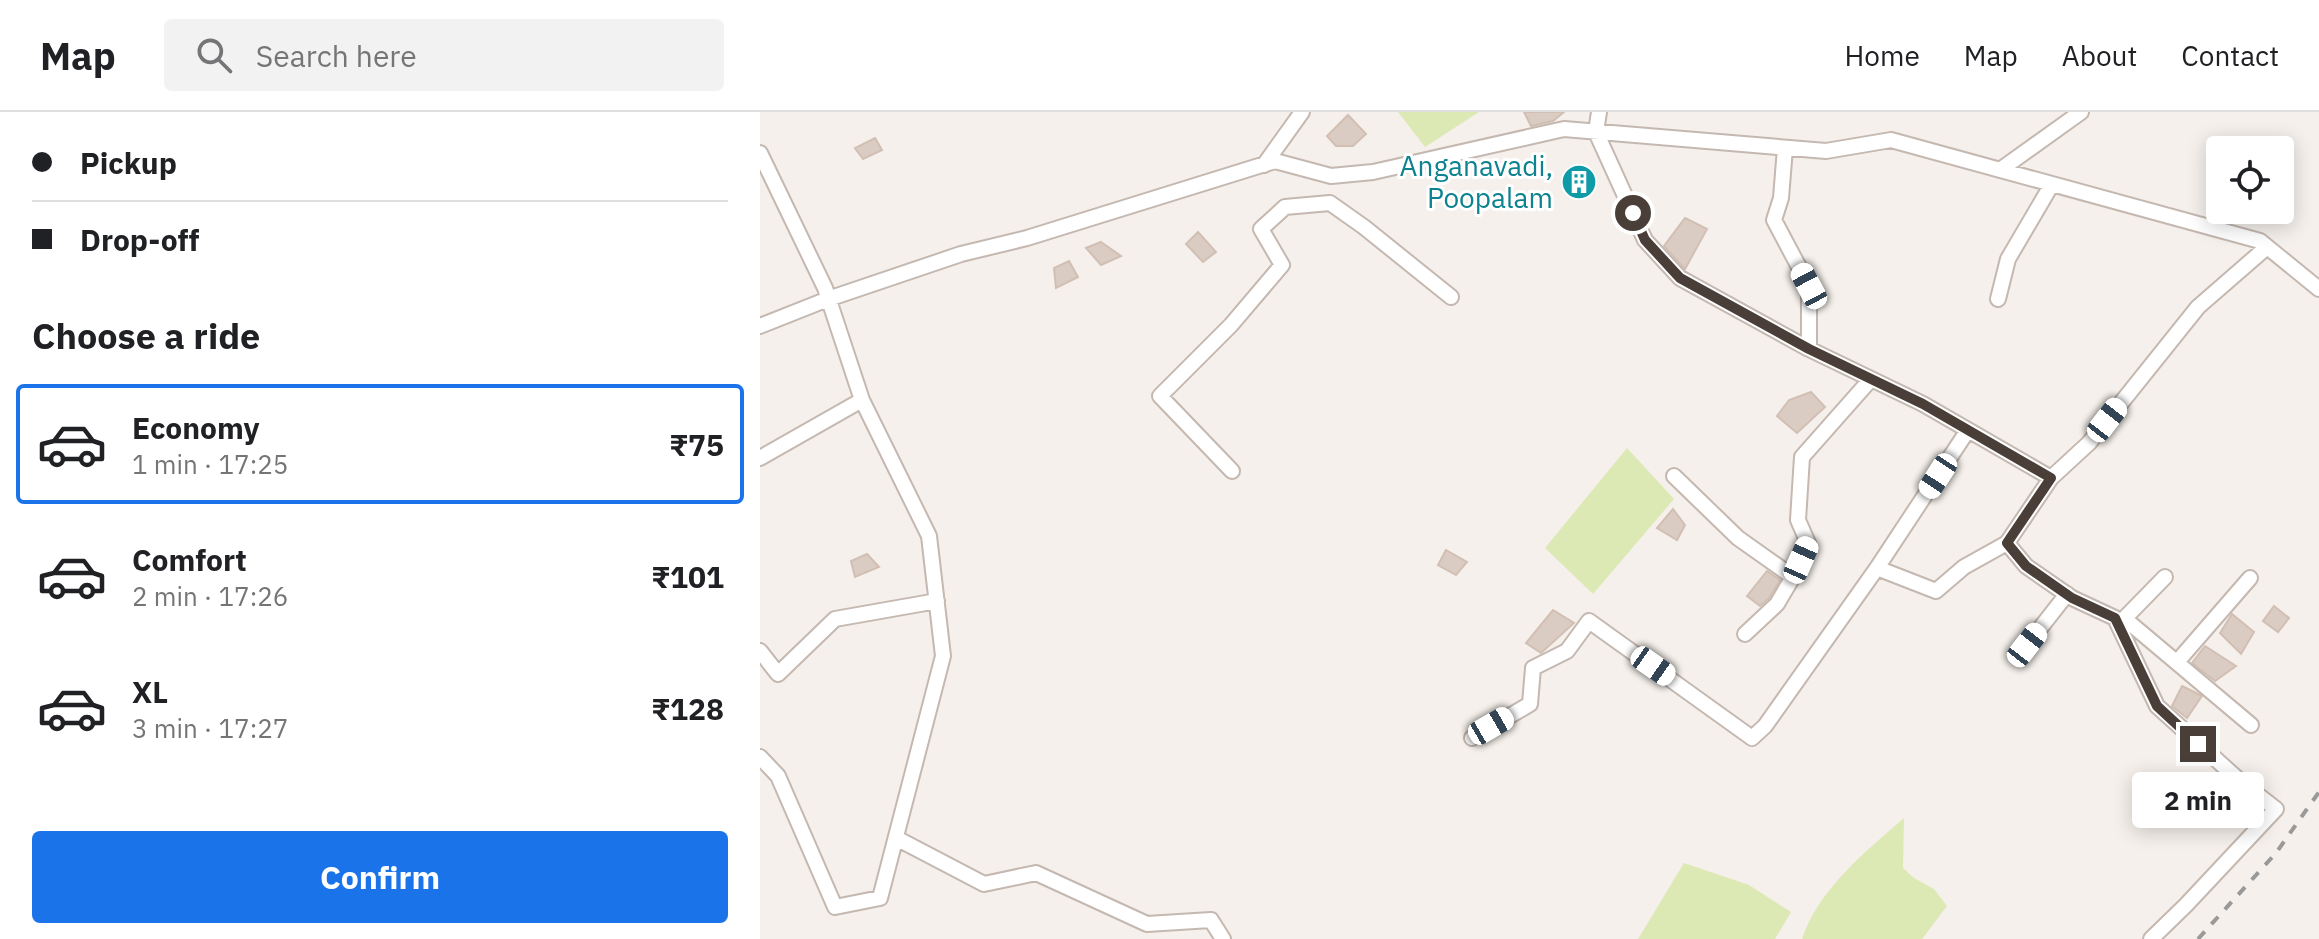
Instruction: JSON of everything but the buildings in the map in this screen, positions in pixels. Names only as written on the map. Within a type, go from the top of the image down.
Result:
[{"type":"street","points":[[1264,165],[1302,112]]},
{"type":"street","points":[[1599,112],[1596,132],[1645,240],[1680,278],[1809,349],[1923,404],[2051,478]]},
{"type":"street","points":[[2000,170],[2081,112]]},
{"type":"street","points":[[760,326],[828,299],[961,254],[1027,238],[1275,161],[1331,176],[1373,172],[1564,129],[1826,151],[1891,140],[2260,241],[2319,289]]},
{"type":"street","points":[[1785,148],[1781,198],[1774,220],[1809,286],[1809,349]]},
{"type":"street","points":[[760,153],[828,299],[862,400],[929,536],[943,656],[880,898],[835,907],[778,776],[760,757]]},
{"type":"street","points":[[1998,299],[2008,259],[2052,184]]},
{"type":"street","points":[[1232,471],[1160,396],[1231,325],[1282,265],[1261,229],[1285,207],[1330,203],[1451,297]]},
{"type":"street","points":[[1877,568],[1936,591],[1964,567],[2007,543],[2051,478],[2089,443],[2198,307],[2267,247]]},
{"type":"street","points":[[1745,634],[1777,604],[1808,543],[1798,520],[1802,457],[1871,379]]},
{"type":"street","points":[[760,458],[862,400]]},
{"type":"street","points":[[1472,738],[1530,704],[1533,668],[1567,651],[1589,621],[1752,738],[1765,726],[1877,568],[1968,430]]},
{"type":"street","points":[[1674,476],[1738,538],[1793,577]]},
{"type":"street","points":[[2007,543],[2026,566],[2067,594],[2122,622],[2177,662],[2251,725]]},
{"type":"street","points":[[2122,622],[2165,577]]},
{"type":"street","points":[[2177,662],[2250,578]]},
{"type":"street","points":[[2027,645],[2067,594]]},
{"type":"street","points":[[760,651],[778,674],[835,619],[937,601]]},
{"type":"street","points":[[2122,622],[2157,706],[2276,809],[2151,939]]},
{"type":"street","points":[[896,838],[984,884],[1036,873],[1147,924],[1211,920],[1223,939]]},
{"type":"green space","points":[[1398,112],[1479,112],[1425,147]]},
{"type":"green space","points":[[1627,448],[1674,499],[1593,594],[1545,548]]},
{"type":"green space","points":[[1904,818],[1903,868],[1934,889],[1947,906],[1922,939],[1802,939],[1809,921],[1831,888]]},
{"type":"green space","points":[[1684,863],[1749,885],[1791,912],[1775,939],[1638,939]]},
{"type":"railway","points":[[2198,939],[2276,853],[2319,792]]},
{"type":"place","name":"Anganavadi, Poopalam","points":[[1579,182]]},
{"type":"route","points":[[1633,213],[1645,240],[1680,278],[1809,349],[1923,404],[2051,478],[2007,543],[2026,566],[2072,598],[2115,618],[2157,706],[2198,744]]}]
